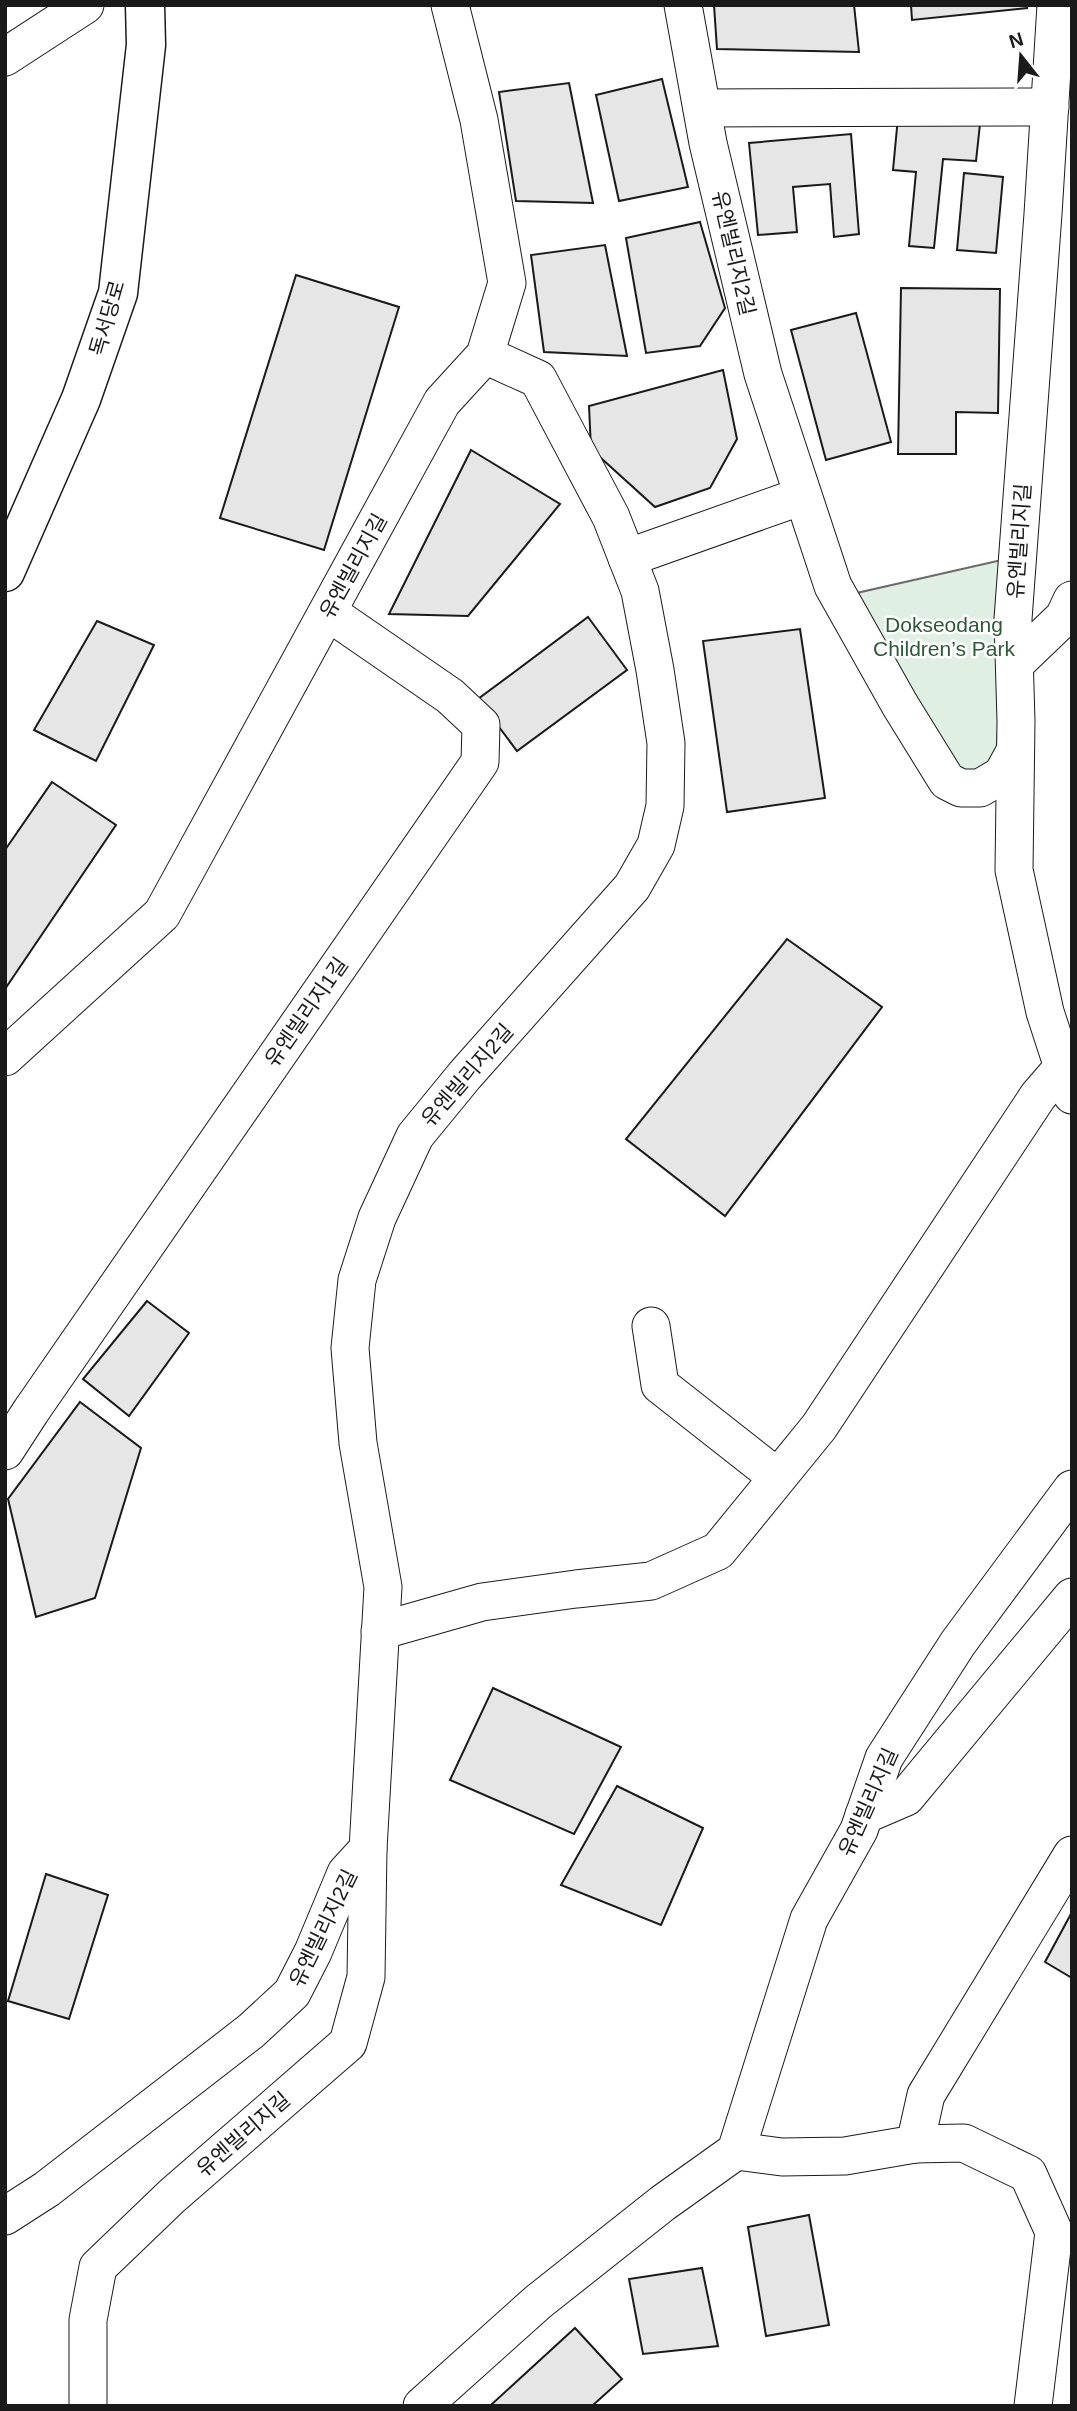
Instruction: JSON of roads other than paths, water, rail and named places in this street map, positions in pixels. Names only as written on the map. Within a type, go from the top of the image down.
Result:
[{"type":"main road","name":"독서당로","points":[[5,572],[81,399],[118,293],[146,45],[145,5]]},
{"type":"street","points":[[5,57],[85,5]]},
{"type":"street","name":"유엔빌리지길","points":[[5,1057],[162,914],[442,402],[485,355],[507,283],[479,120],[450,5]]},
{"type":"street","name":"유엔빌리지2길","points":[[682,5],[702,108],[763,374],[833,586],[900,705],[947,781],[961,788],[980,788],[1002,775],[1014,753]]},
{"type":"street","name":"유엔빌리지길","points":[[1056,5],[1013,619],[1016,721],[1014,870],[1045,1012],[1067,1081]]},
{"type":"street","points":[[702,108],[1050,107]]},
{"type":"street","name":"유엔빌리지2길","points":[[5,2216],[47,2189],[251,2031],[292,1993],[313,1952],[346,1873],[368,1849],[383,1587],[358,1443],[350,1348],[357,1280],[377,1218],[415,1136],[465,1075],[632,887],[656,845],[665,806],[666,743],[640,591],[611,517],[538,379],[485,355]]},
{"type":"street","points":[[627,558],[802,496]]},
{"type":"street","points":[[1015,664],[1064,617],[1072,600]]},
{"type":"street","name":"유엔빌리지1길","points":[[5,1451],[480,762],[481,724],[450,696],[328,612]]},
{"type":"street","points":[[380,1631],[482,1602],[651,1581],[718,1551],[819,1427],[1038,1096],[1067,1081]]},
{"type":"street","points":[[651,1326],[660,1385],[778,1477]]},
{"type":"street","name":"유엔빌리지길","points":[[736,2151],[809,1919],[859,1829],[884,1758],[958,1643],[1072,1489]]},
{"type":"street","points":[[864,1815],[906,1797],[1072,1597]]},
{"type":"street","name":"유엔빌리지길","points":[[88,2406],[88,2320],[98,2267],[172,2196],[348,2042],[366,1977],[368,1849]]},
{"type":"street","points":[[915,2144],[926,2095],[1072,1855]]},
{"type":"street","points":[[422,2406],[538,2302],[663,2203],[736,2151],[782,2157],[845,2156],[915,2144],[964,2143],[1028,2174],[1059,2207],[1032,2406]]},
{"type":"park label","name":"Dokseodang Children’s Park","points":[[944,636]]}]
